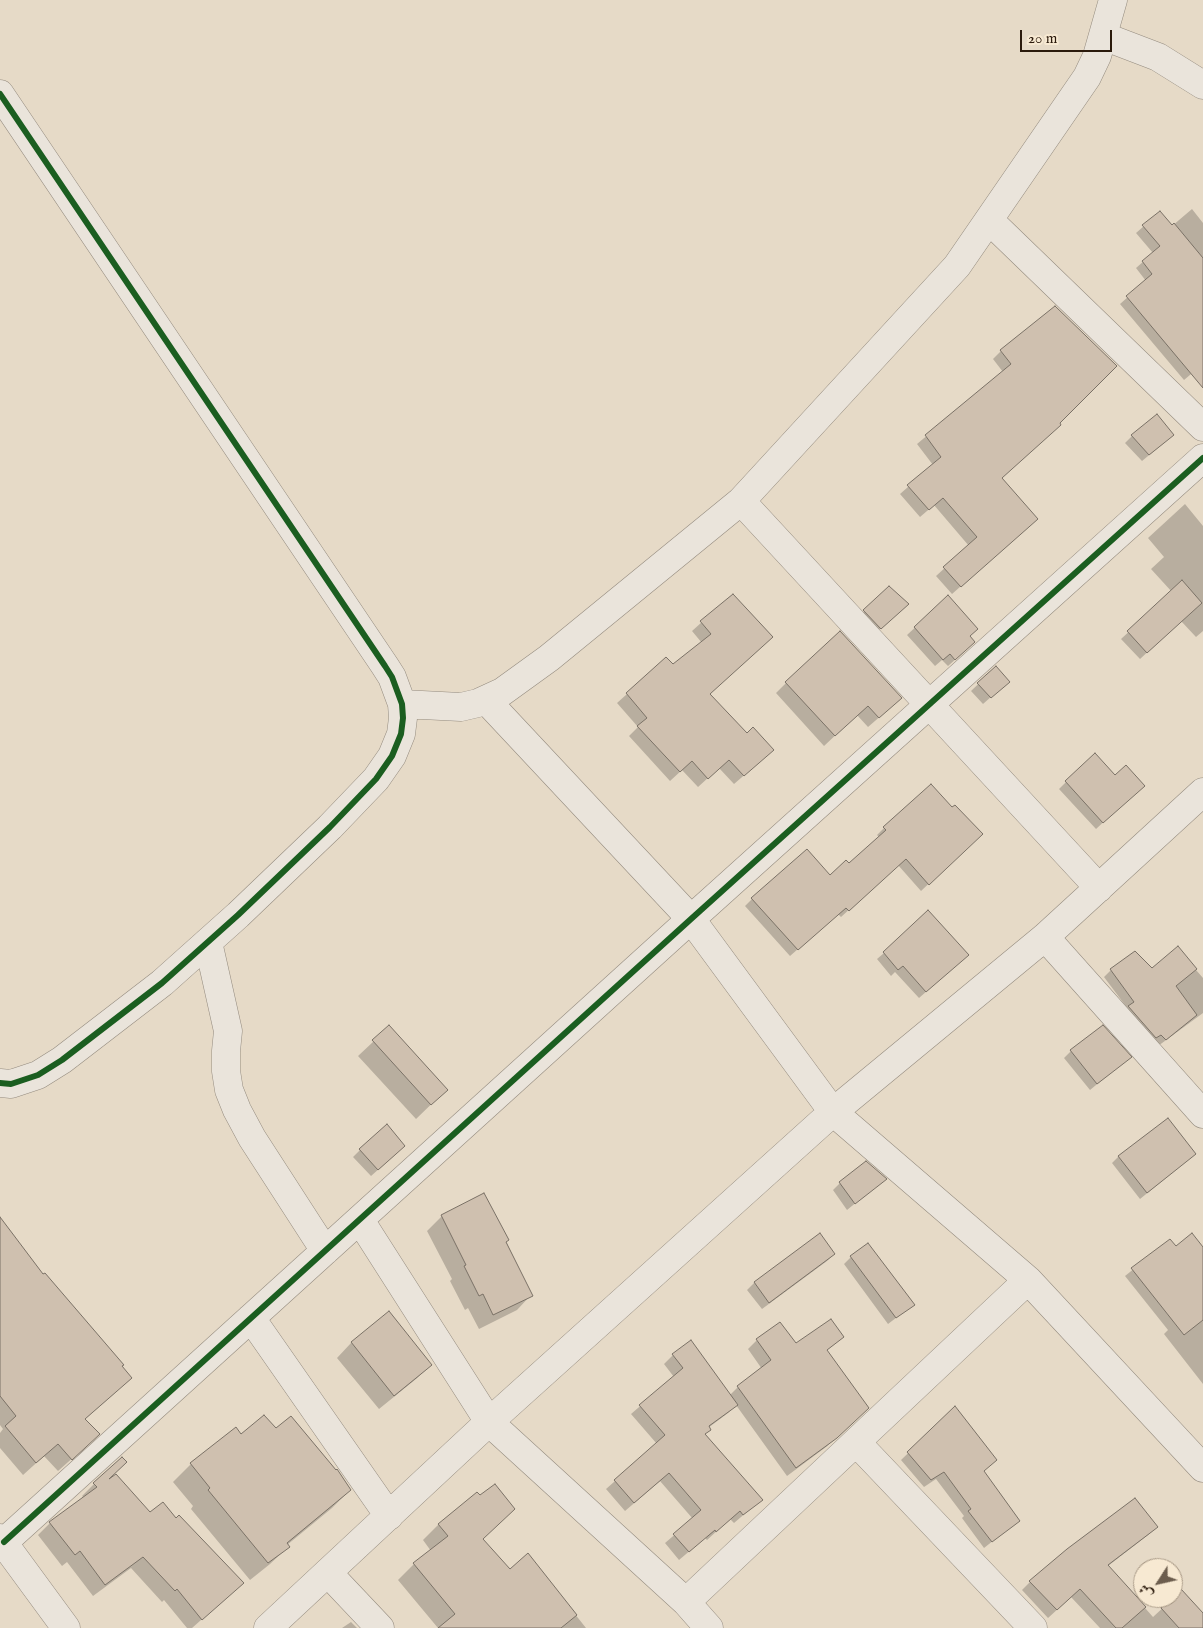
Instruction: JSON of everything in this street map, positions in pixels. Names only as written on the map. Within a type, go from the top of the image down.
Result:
[{"type":"street","points":[[402,704],[461,707],[486,700],[502,692],[549,658],[741,501],[957,266],[1087,77],[1097,56],[1112,0]]},
{"type":"street","points":[[1103,36],[1158,57],[1203,85]]},
{"type":"street","points":[[0,94],[385,666],[392,677],[402,704],[403,718],[401,734],[392,756],[376,779],[330,827],[238,916],[162,983],[74,1051],[38,1075],[4,1087]]},
{"type":"street","points":[[989,220],[1203,427]]},
{"type":"street","points":[[66,1628],[2,1540],[360,1220],[1203,458]]},
{"type":"street","points":[[741,501],[1099,888]]},
{"type":"street","points":[[486,700],[691,919],[833,1112],[1028,1280],[1203,1468]]},
{"type":"street","points":[[268,1628],[489,1422],[833,1112],[1045,938],[1203,792]]},
{"type":"street","points":[[1045,938],[1203,1114]]},
{"type":"street","points":[[208,942],[228,1031],[226,1071],[229,1090],[252,1138],[325,1251]]},
{"type":"street","points":[[360,1220],[489,1422],[686,1602],[708,1628]]},
{"type":"street","points":[[686,1602],[1028,1280]]},
{"type":"street","points":[[251,1318],[390,1516]]},
{"type":"street","points":[[856,1442],[1033,1628]]},
{"type":"street","points":[[328,1573],[380,1628]]},
{"type":"building","points":[[1160,211],[1172,225],[1174,223],[1203,258],[1203,388],[1126,296],[1152,274],[1142,261],[1160,246],[1142,225]]},
{"type":"building","points":[[1055,306],[1117,366],[1060,423],[1061,425],[1002,478],[1038,519],[961,587],[943,567],[977,537],[943,498],[929,510],[907,485],[941,457],[925,435],[1011,364],[1000,350]]},
{"type":"building","points":[[1157,414],[1174,435],[1149,455],[1131,435]]},
{"type":"building","points":[[1182,580],[1202,603],[1147,653],[1127,631]]},
{"type":"building","points":[[889,586],[909,604],[881,629],[863,610]]},
{"type":"building","points":[[733,594],[773,637],[710,694],[747,733],[753,727],[774,750],[744,776],[729,760],[708,779],[692,761],[680,772],[637,726],[647,718],[626,693],[666,657],[673,664],[711,634],[700,621]]},
{"type":"building","points":[[948,595],[978,629],[970,636],[975,642],[955,660],[950,654],[943,660],[914,627]]},
{"type":"building","points":[[840,631],[902,698],[879,718],[868,706],[835,736],[785,682]]},
{"type":"building","points":[[996,666],[1010,682],[991,698],[977,683]]},
{"type":"building","points":[[1095,753],[1115,775],[1126,765],[1145,786],[1103,823],[1065,781]]},
{"type":"building","points":[[931,784],[952,807],[955,805],[983,834],[929,885],[906,859],[849,911],[846,908],[798,950],[751,898],[807,849],[830,875],[846,860],[849,863],[886,830],[883,827]]},
{"type":"building","points":[[928,910],[969,955],[926,992],[903,966],[898,970],[883,952]]},
{"type":"building","points":[[1178,946],[1197,969],[1176,986],[1197,1015],[1166,1040],[1161,1035],[1156,1038],[1128,1006],[1134,1002],[1110,969],[1135,951],[1152,968]]},
{"type":"building","points":[[389,1025],[448,1090],[431,1105],[372,1040]]},
{"type":"building","points":[[1103,1025],[1132,1057],[1097,1084],[1070,1050]]},
{"type":"building","points":[[1168,1118],[1196,1154],[1147,1193],[1118,1156]]},
{"type":"building","points":[[387,1124],[405,1146],[378,1170],[359,1149]]},
{"type":"building","points":[[866,1161],[887,1179],[855,1204],[839,1182]]},
{"type":"building","points":[[484,1193],[509,1240],[506,1242],[533,1296],[493,1315],[483,1294],[479,1296],[441,1215]]},
{"type":"building","points":[[0,1217],[43,1274],[45,1273],[124,1365],[122,1366],[132,1378],[85,1419],[100,1434],[72,1460],[58,1444],[36,1463],[5,1426],[16,1416],[0,1396]]},
{"type":"building","points":[[820,1233],[835,1254],[769,1303],[754,1282]]},
{"type":"building","points":[[1192,1233],[1203,1247],[1203,1320],[1184,1335],[1131,1268],[1170,1239],[1176,1246]]},
{"type":"building","points":[[868,1243],[915,1305],[896,1318],[850,1256]]},
{"type":"building","points":[[389,1311],[432,1365],[394,1396],[351,1342]]},
{"type":"building","points":[[831,1319],[844,1337],[827,1350],[869,1408],[837,1438],[796,1468],[737,1386],[771,1360],[756,1339],[780,1322],[796,1343]]},
{"type":"building","points":[[691,1340],[738,1405],[709,1426],[711,1430],[705,1434],[763,1500],[743,1515],[740,1511],[689,1552],[673,1534],[701,1510],[669,1473],[634,1503],[614,1480],[665,1435],[639,1405],[683,1368],[672,1354]]},
{"type":"building","points":[[955,1406],[997,1460],[984,1471],[1020,1521],[992,1542],[968,1511],[971,1509],[944,1472],[931,1480],[907,1452]]},
{"type":"building","points":[[264,1415],[276,1428],[291,1416],[337,1469],[351,1490],[287,1543],[290,1547],[268,1563],[208,1490],[210,1488],[190,1463],[236,1427],[241,1434]]},
{"type":"building","points":[[122,1457],[127,1462],[109,1479],[116,1474],[150,1512],[163,1502],[176,1518],[179,1515],[244,1583],[202,1620],[177,1589],[175,1591],[143,1557],[105,1585],[80,1551],[75,1555],[49,1522],[97,1487],[93,1483]]},
{"type":"building","points":[[495,1484],[515,1509],[483,1539],[510,1569],[528,1553],[577,1615],[561,1628],[438,1628],[455,1614],[413,1563],[448,1536],[438,1524],[477,1492],[480,1495]]},
{"type":"building","points":[[1135,1498],[1158,1527],[1108,1565],[1133,1593],[1133,1608],[1145,1608],[1122,1628],[1116,1628],[1080,1589],[1057,1610],[1029,1581],[1067,1549]]},
{"type":"building","points":[[1183,1591],[1203,1613],[1203,1628],[1179,1628],[1161,1608],[1183,1608]]},
{"type":"cycle path","points":[[0,94],[385,666],[392,677],[402,704],[403,718],[401,734],[392,756],[376,779],[330,827],[238,915],[162,983],[62,1060],[38,1075],[11,1084],[0,1083]]},
{"type":"cycle path","points":[[4,1542],[1203,458]]}]
